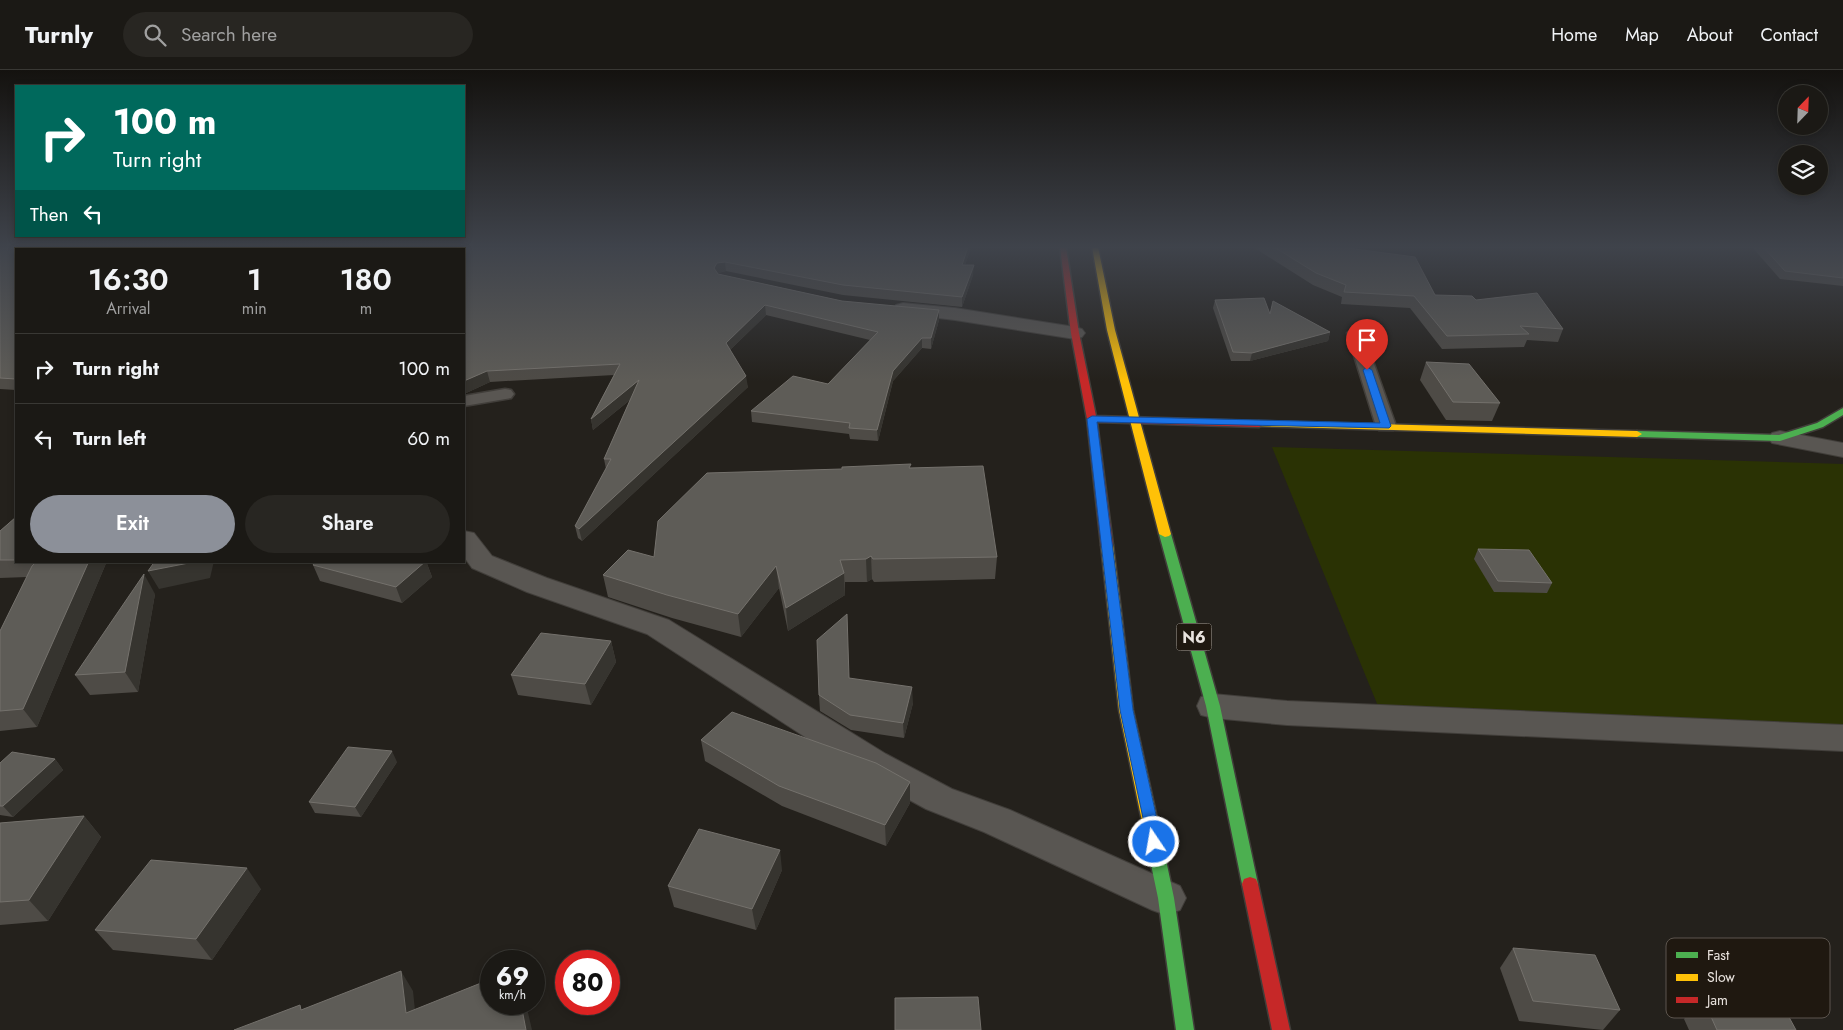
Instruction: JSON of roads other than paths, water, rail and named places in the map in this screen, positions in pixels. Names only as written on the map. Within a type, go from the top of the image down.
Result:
[{"type":"main road","points":[[1069,292],[1074,333],[1092,419],[1126,710],[1166,898],[1185,1030]]},
{"type":"main road","name":"N6","points":[[1104,292],[1111,330],[1134,420],[1213,706],[1281,1030]]},
{"type":"main road","points":[[1092,419],[1780,438],[1820,425],[1843,411]]},
{"type":"street","points":[[889,308],[955,314],[1074,333]]},
{"type":"street","points":[[1780,438],[1843,450]]},
{"type":"street","points":[[465,540],[482,562],[537,585],[658,627],[874,764],[939,799],[997,821],[1166,898]]},
{"type":"street","points":[[1213,706],[1287,713],[1843,738]]},
{"type":"lane","points":[[1355,333],[1386,426]]},
{"type":"lane","points":[[465,401],[505,394]]}]
